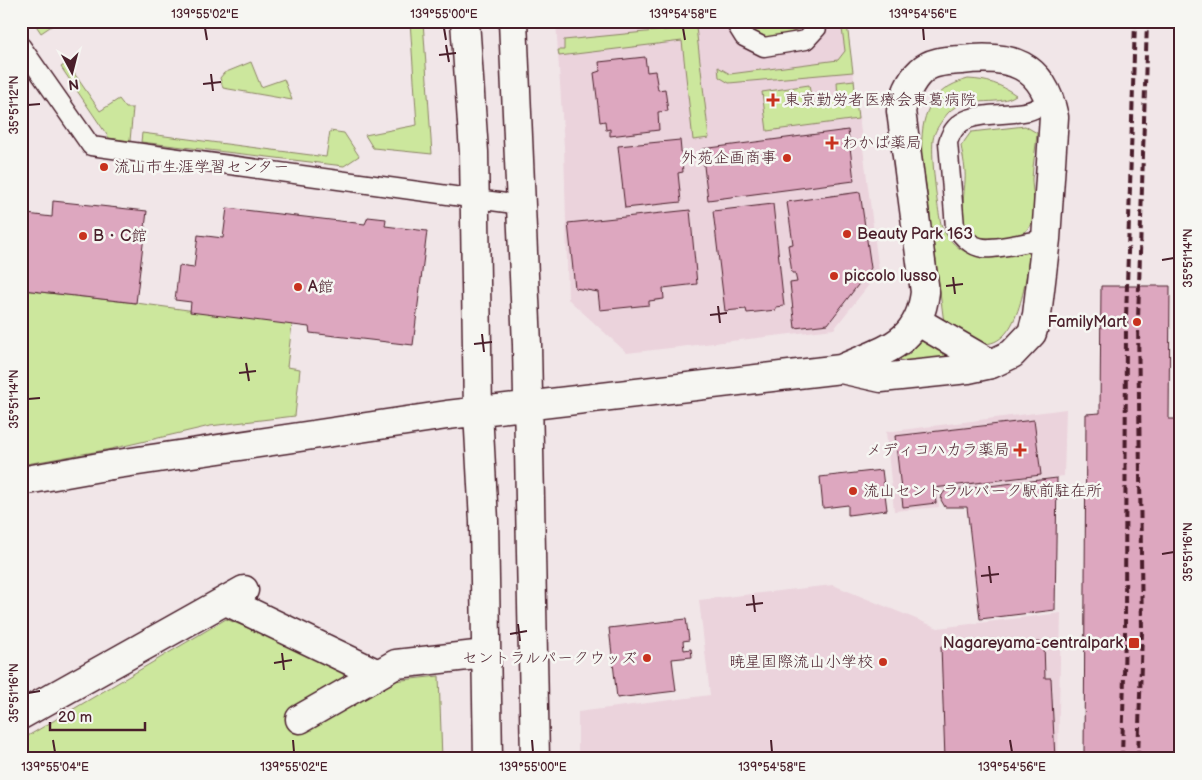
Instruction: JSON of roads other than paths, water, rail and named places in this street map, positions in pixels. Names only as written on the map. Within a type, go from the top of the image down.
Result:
[{"type":"street","points":[[465,21],[476,199],[478,412],[484,521],[488,759]]},
{"type":"street","points":[[513,21],[527,345],[535,759]]},
{"type":"street","points":[[21,481],[111,465],[478,412],[841,368],[900,342],[913,330],[923,310],[925,292],[901,112],[908,87],[922,70],[938,62],[995,58],[1005,59],[1027,68],[1042,82],[1051,101],[1054,117],[1046,239],[1037,315],[1032,333],[1012,354],[991,364],[881,378],[841,368]]},
{"type":"street","points":[[917,321],[991,364]]},
{"type":"street","points":[[21,715],[235,596],[378,674]]},
{"type":"street","points":[[300,720],[396,664],[485,654]]},
{"type":"lane","points":[[734,21],[744,37],[764,47],[806,40],[817,28],[818,21]]},
{"type":"lane","points":[[21,46],[91,146],[522,205]]},
{"type":"lane","points":[[1046,239],[984,248],[962,237],[955,227],[948,142],[951,131],[965,118],[1030,110],[1051,101]]},
{"type":"railway","points":[[1122,759],[1125,632],[1126,319],[1135,21]]},
{"type":"railway","points":[[1138,759],[1142,632],[1138,320],[1147,21]]},
{"type":"place","name":"東京勤労者医療会東葛病院","points":[[773,100]]},
{"type":"place","name":"わかば薬局","points":[[832,143]]},
{"type":"place","name":"外苑企画商事","points":[[787,158]]},
{"type":"place","name":"流山市生涯学習センター","points":[[104,167]]},
{"type":"place","name":"Beauty Park 163","points":[[847,234]]},
{"type":"place","name":"B・C館","points":[[83,236]]},
{"type":"place","name":"piccolo lusso","points":[[834,276]]},
{"type":"place","name":"A館","points":[[298,287]]},
{"type":"place","name":"FamilyMart","points":[[1137,322]]},
{"type":"place","name":"メディコハカラ薬局","points":[[1020,450]]},
{"type":"place","name":"流山セントラルパーク駅前駐在所","points":[[853,491]]},
{"type":"place","name":"Nagareyama-centralpark","points":[[1134,643]]},
{"type":"place","name":"セントラルパークウッズ","points":[[647,658]]},
{"type":"place","name":"暁星国際流山小学校","points":[[883,662]]}]
